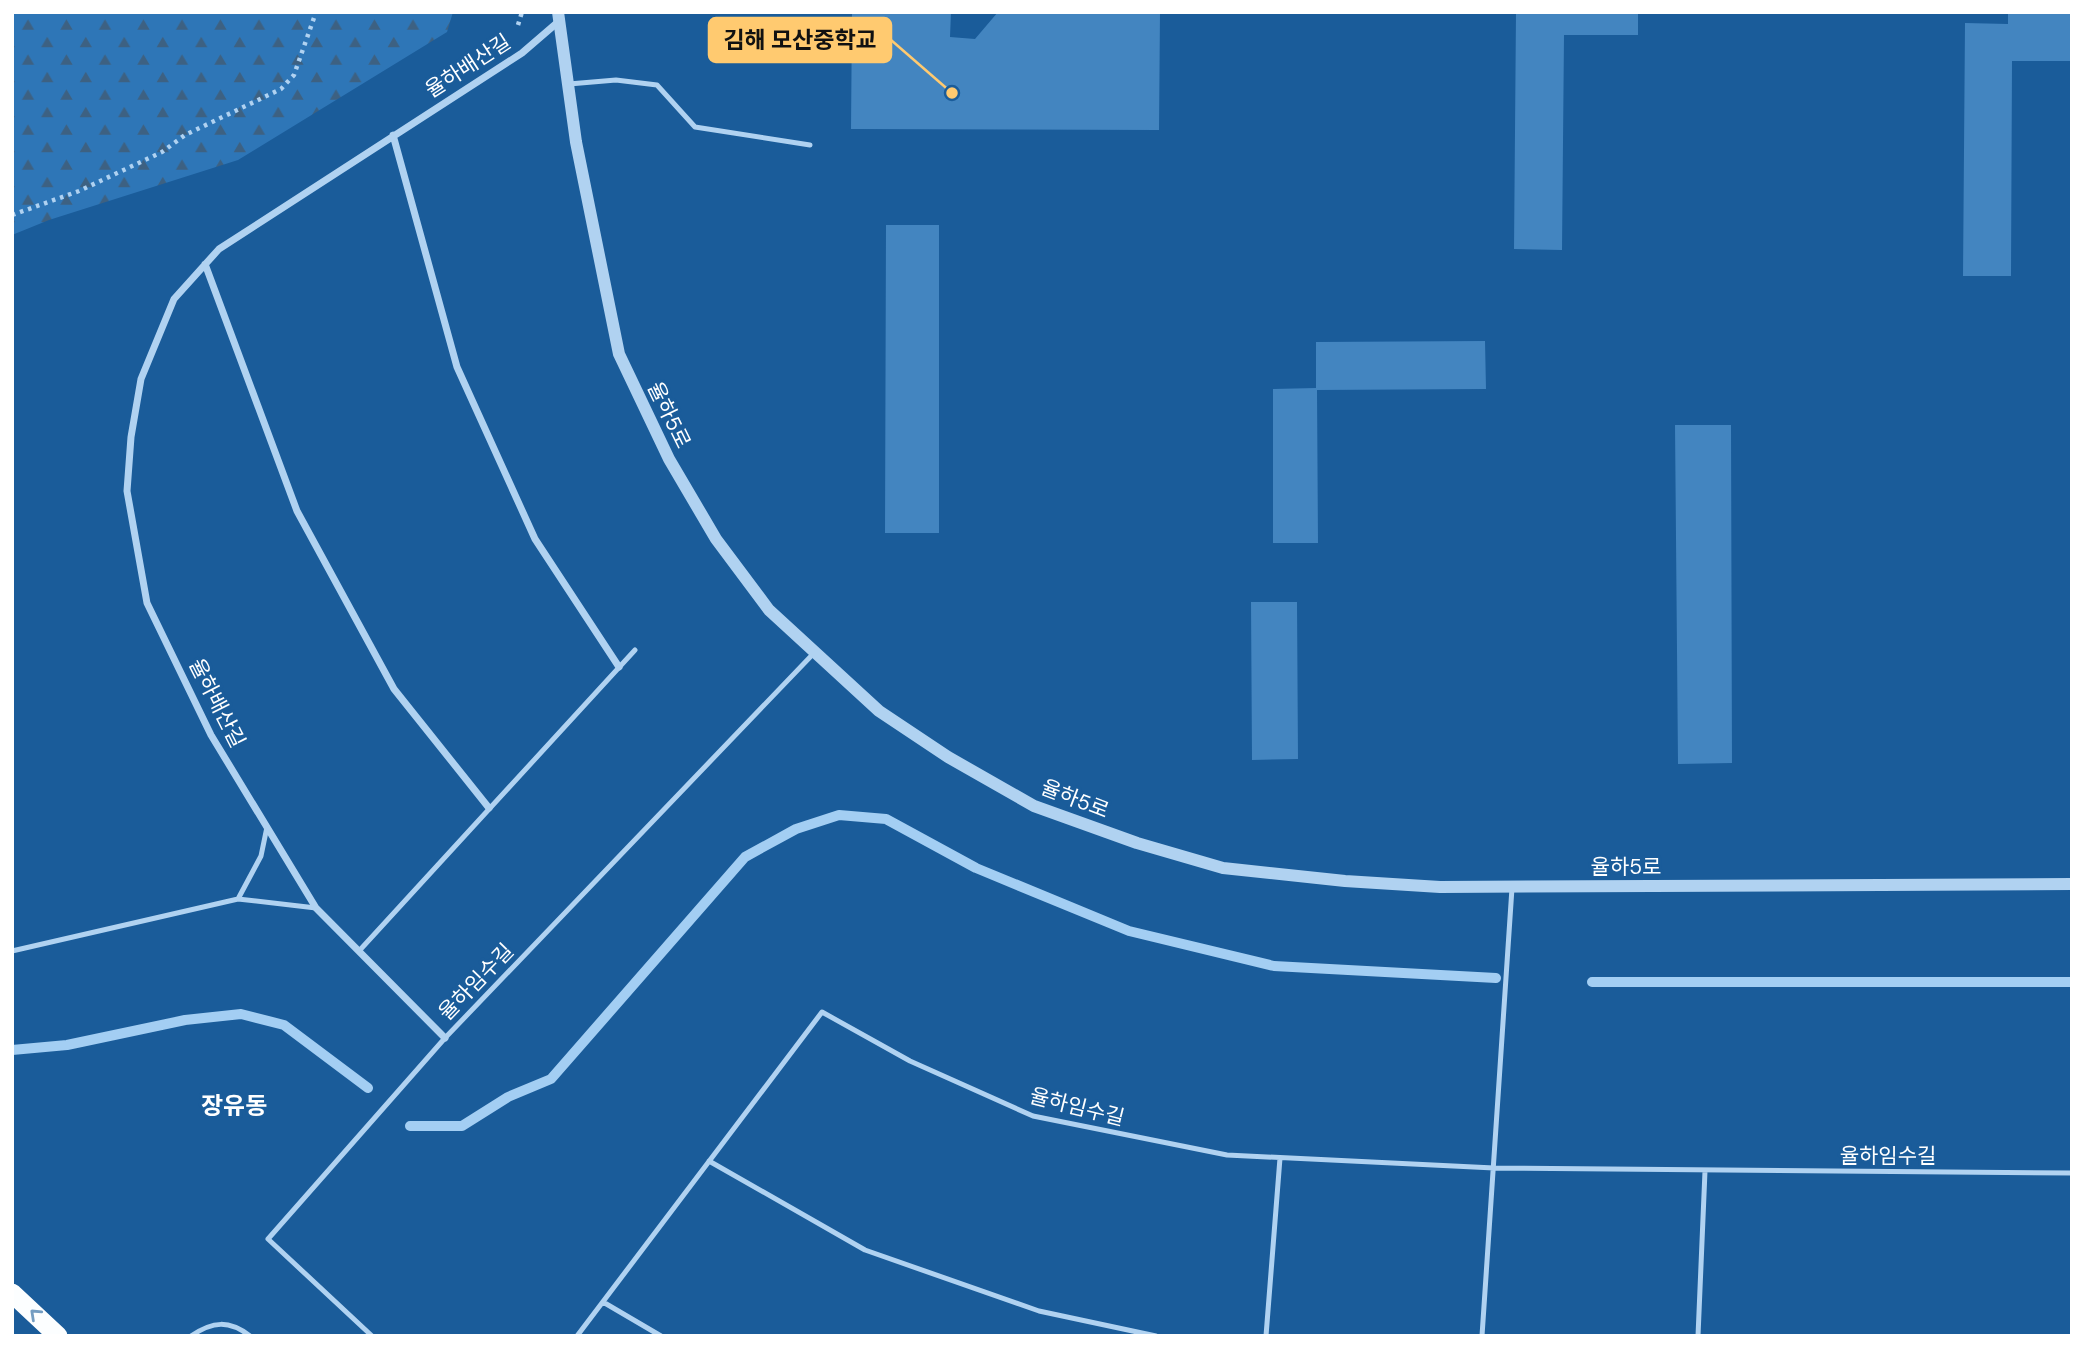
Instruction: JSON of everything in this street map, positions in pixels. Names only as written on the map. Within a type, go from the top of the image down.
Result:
[{"type":"highway","points":[[12,1293],[58,1336]]},
{"type":"street","name":"율하5로","points":[[558,17],[566,85],[596,252],[619,354],[669,459],[716,539],[769,610],[879,711],[948,757],[1034,806],[1138,844],[1236,869],[1426,886],[2072,884]]},
{"type":"street","name":"율하배산길","points":[[444,1038],[316,908],[211,735],[147,603],[127,491],[131,437],[141,379],[174,299],[219,249],[522,53],[558,17]]},
{"type":"street","points":[[393,135],[457,366],[535,539],[619,667]]},
{"type":"street","points":[[205,264],[298,511],[394,689],[489,808]]},
{"type":"lane","points":[[566,85],[616,80],[657,85],[695,127],[810,145]]},
{"type":"lane","points":[[359,951],[635,650]]},
{"type":"lane","name":"율하임수길","points":[[372,1336],[268,1239],[444,1038],[814,653]]},
{"type":"lane","points":[[238,899],[261,856],[267,827]]},
{"type":"lane","points":[[1482,1336],[1513,885]]},
{"type":"lane","points":[[12,950],[238,899],[316,908]]},
{"type":"lane","name":"율하임수길","points":[[577,1336],[822,1012],[910,1061],[1034,1116],[1227,1155],[1494,1168],[2072,1173]]},
{"type":"lane","points":[[1266,1336],[1280,1158]]},
{"type":"lane","points":[[709,1161],[864,1250],[1039,1311],[1156,1336]]},
{"type":"lane","points":[[1698,1336],[1705,1171]]},
{"type":"lane","points":[[603,1302],[661,1336]]},
{"type":"lane","points":[[191,1336],[208,1324],[233,1324],[250,1336]]},
{"type":"path","points":[[12,215],[79,191],[281,89],[294,75],[316,12]]},
{"type":"path","points":[[518,25],[522,12]]},
{"type":"green space","points":[[12,12],[453,12],[447,32],[238,160],[49,220],[12,235]]},
{"type":"building","points":[[852,12],[951,12],[950,37],[975,39],[998,12],[1160,12],[1159,130],[851,129]]},
{"type":"building","points":[[1516,12],[1638,12],[1638,35],[1564,35],[1562,250],[1514,249]]},
{"type":"building","points":[[2008,12],[2072,12],[2072,61],[2012,61],[2011,276],[1963,276],[1965,23],[2008,24]]},
{"type":"building","points":[[886,225],[939,225],[939,533],[885,533]]},
{"type":"building","points":[[1485,341],[1486,389],[1317,390],[1318,543],[1273,543],[1273,389],[1316,388],[1316,342]]},
{"type":"building","points":[[1675,425],[1731,425],[1732,763],[1678,764]]},
{"type":"building","points":[[1251,602],[1297,602],[1298,759],[1252,760]]},
{"type":"waterway","points":[[410,1126],[462,1126],[508,1097],[551,1079],[745,857],[796,829],[839,815],[886,819],[976,868],[1129,931],[1274,966],[1496,978]]},
{"type":"waterway","points":[[1592,982],[2072,982]]},
{"type":"waterway","points":[[12,1050],[67,1045],[185,1020],[241,1014],[284,1025],[368,1088]]},
{"type":"place","name":"김해 모산중학교","points":[[952,93]]},
{"type":"district","name":"장유동","points":[[234,1106]]}]
